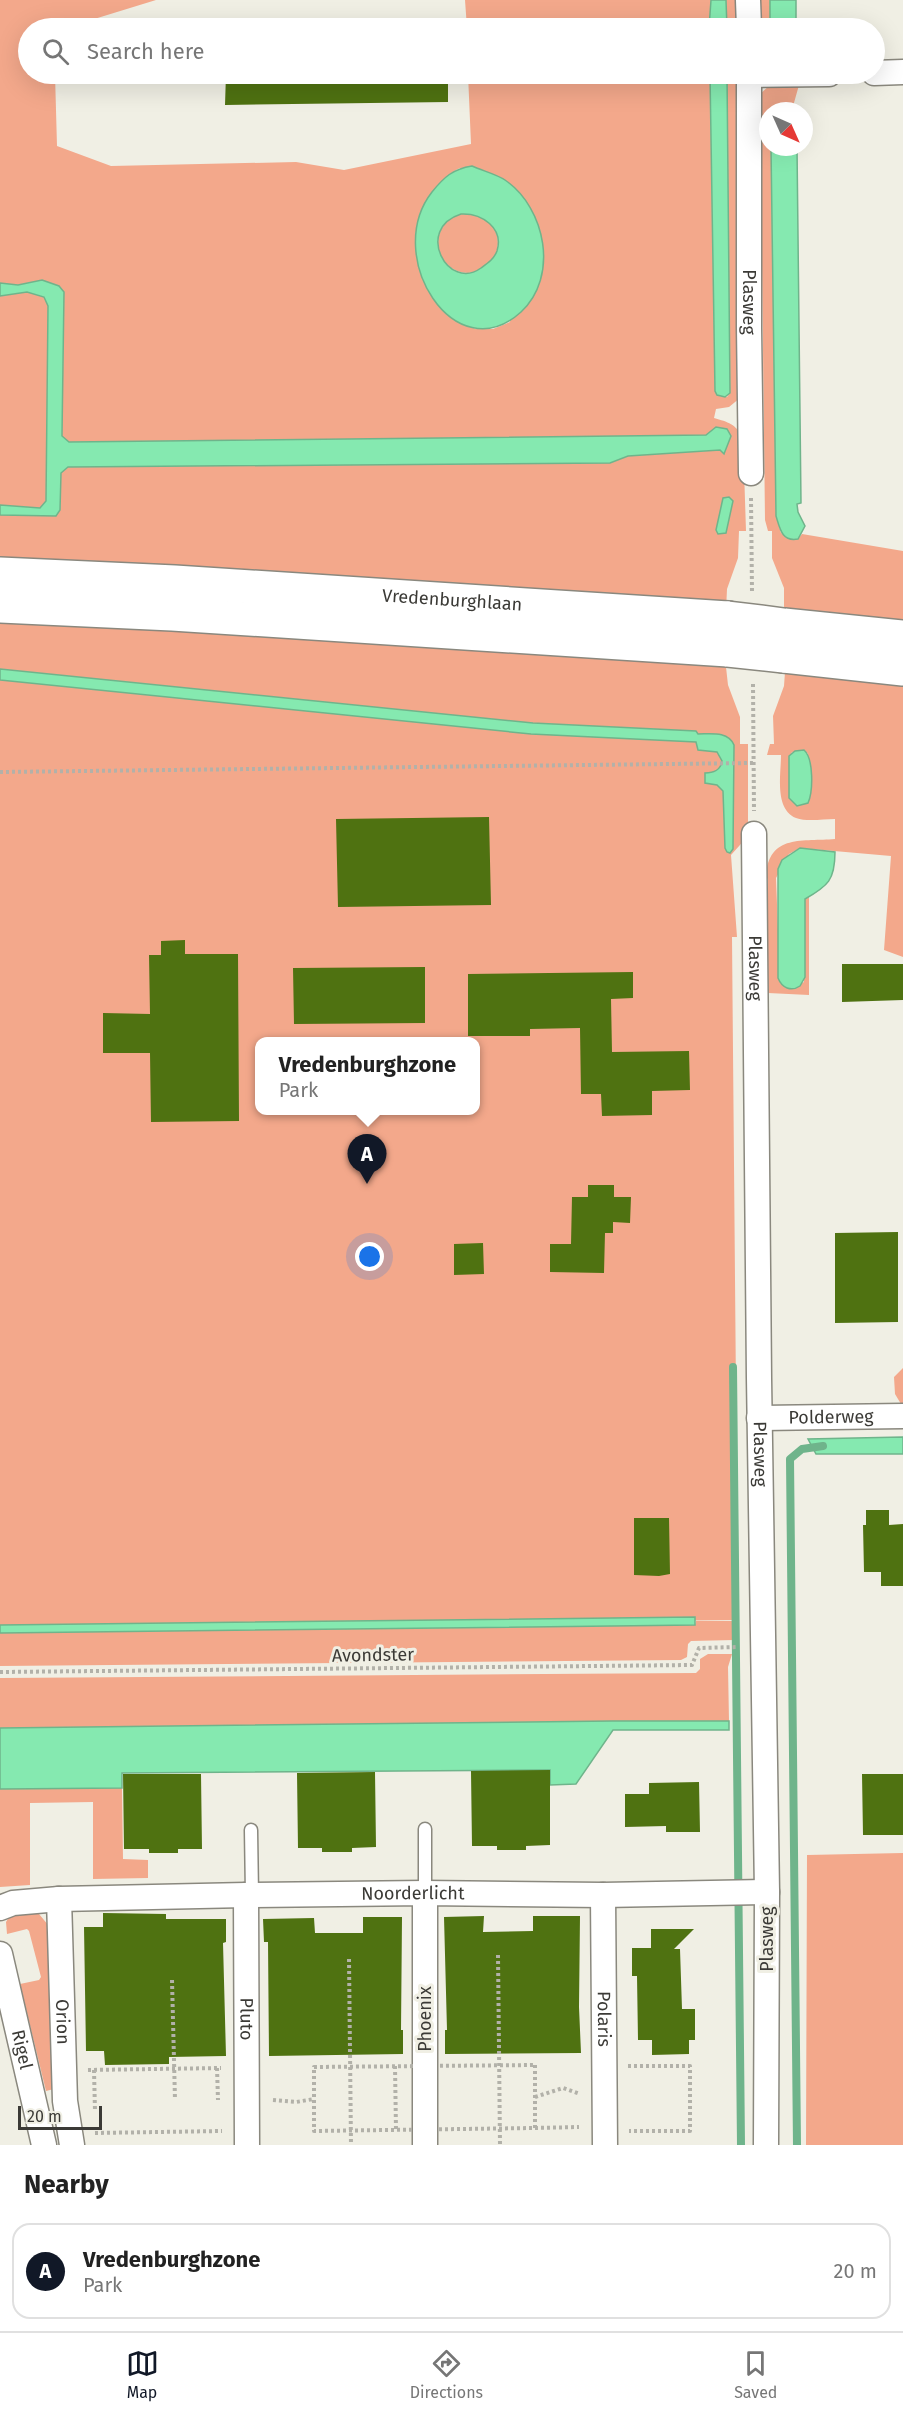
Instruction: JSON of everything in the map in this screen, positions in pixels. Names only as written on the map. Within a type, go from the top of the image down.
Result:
[{"type":"street","points":[[748,0],[748,18]]},
{"type":"street","points":[[885,73],[903,72]]},
{"type":"street","name":"Plasweg","points":[[749,84],[751,473]]},
{"type":"street","name":"Vredenburghlaan","points":[[0,574],[175,582],[728,618],[784,641],[903,669]]},
{"type":"street","name":"Vredenburghlaan","points":[[0,606],[172,614],[728,650],[784,641],[903,638]]},
{"type":"street","name":"Plasweg","points":[[754,834],[759,1418],[767,1892],[766,2145]]},
{"type":"street","name":"Polderweg","points":[[759,1418],[903,1416]]},
{"type":"street","name":"Noorderlicht","points":[[59,1899],[425,1893],[603,1895],[767,1892]]},
{"type":"street","name":"Phoenix","points":[[425,1893],[425,2145]]},
{"type":"street","name":"Pluto","points":[[247,2138],[249,1895]]},
{"type":"street","name":"Polaris","points":[[603,1895],[605,2134]]},
{"type":"street","points":[[0,1908],[13,1903],[59,1899]]},
{"type":"street","name":"Orion","points":[[59,1899],[63,2070],[71,2139]]},
{"type":"street","name":"Rigel","points":[[0,1954],[44,2145]]},
{"type":"lane","points":[[425,1829],[425,1893]]},
{"type":"lane","points":[[249,1895],[251,1830]]},
{"type":"path","points":[[751,473],[752,530]]},
{"type":"path","points":[[0,772],[395,769],[754,762],[754,834]]},
{"type":"path","name":"Avondster","points":[[0,1672],[692,1665],[699,1648],[735,1648]]},
{"type":"path","points":[[498,1955],[500,2145]]},
{"type":"path","points":[[349,1959],[351,2145]]},
{"type":"path","points":[[172,1980],[175,2100]]},
{"type":"path","points":[[396,2066],[396,2130]]},
{"type":"path","points":[[535,2128],[605,2134],[690,2131],[690,2066],[604,2066]]},
{"type":"path","points":[[63,2070],[247,2067]]},
{"type":"path","points":[[217,2068],[218,2100]]},
{"type":"path","points":[[94,2070],[96,2133]]},
{"type":"path","points":[[535,2097],[563,2088],[604,2099]]},
{"type":"path","points":[[247,2100],[269,2099],[296,2102],[314,2099]]},
{"type":"path","points":[[71,2139],[96,2133],[247,2138]]},
{"type":"shaded area","points":[[0,0],[156,0],[98,18],[18,18],[18,84],[55,84],[57,146],[111,166],[296,162],[344,170],[471,144],[468,84],[710,84],[715,391],[719,396],[727,397],[730,393],[727,84],[739,84],[740,398],[729,407],[716,409],[714,418],[731,424],[743,438],[746,531],[739,531],[738,558],[727,589],[726,611],[0,565],[0,515],[56,516],[60,510],[61,473],[68,467],[610,463],[628,456],[721,450],[726,448],[731,436],[727,429],[716,427],[706,435],[66,442],[62,436],[64,304],[50,284],[42,280],[18,285],[0,283]],"holes":[[[460,168],[521,194],[510,322],[493,329],[475,329],[415,234],[438,188],[451,173]]]},
{"type":"shaded area","points":[[465,0],[711,0],[710,18],[466,18]]},
{"type":"shaded area","points":[[711,0],[726,0],[727,18],[710,18]]},
{"type":"shaded area","points":[[726,0],[739,0],[739,18],[727,18]]},
{"type":"shaded area","points":[[760,0],[770,0],[770,18],[760,18]]},
{"type":"shaded area","points":[[770,0],[796,0],[796,18],[770,18]]},
{"type":"shaded area","points":[[710,84],[727,84],[730,393],[725,397],[717,395],[715,391]]},
{"type":"shaded area","points":[[770,85],[799,85],[794,102],[760,102],[760,94]]},
{"type":"shaded area","points":[[761,156],[771,156],[776,516],[781,533],[798,539],[802,534],[903,551],[903,629],[811,619],[812,611],[784,608],[784,588],[772,558],[772,531],[768,531],[765,520]]},
{"type":"shaded area","points":[[771,156],[797,156],[801,503],[797,504],[805,526],[798,539],[788,538],[782,534],[776,516]]},
{"type":"shaded area","points":[[472,166],[498,176],[519,192],[538,225],[543,243],[540,281],[533,297],[521,312],[496,327],[472,328],[451,317],[433,298],[421,274],[416,246],[419,218],[432,192],[441,182],[449,174]],"holes":[[[461,214],[469,214],[490,223],[497,235],[497,251],[481,268],[469,273],[457,272],[441,256],[438,244],[440,232],[447,222]]]},
{"type":"shaded area","points":[[468,213],[485,218],[493,226],[498,243],[493,260],[485,268],[468,273],[451,268],[443,260],[438,243],[443,226],[451,218]]},
{"type":"shaded area","points":[[42,280],[59,286],[64,292],[62,436],[69,442],[706,435],[716,427],[727,429],[731,436],[724,454],[720,450],[628,456],[610,463],[68,467],[61,473],[60,510],[56,516],[0,515],[0,505],[40,508],[46,501],[48,306],[44,297],[27,292],[0,296],[0,283],[18,285]]},
{"type":"shaded area","points":[[27,292],[44,297],[48,306],[46,501],[40,508],[0,505],[0,296]]},
{"type":"shaded area","points":[[729,497],[733,501],[726,533],[718,534],[716,530],[723,498]]},
{"type":"shaded area","points":[[0,613],[726,667],[728,685],[740,717],[740,744],[748,744],[748,836],[731,855],[737,937],[732,937],[738,1620],[0,1628],[0,680],[696,742],[731,748],[731,851],[733,849],[734,745],[724,735],[698,734],[696,731],[533,723],[0,669]]},
{"type":"shaded area","points":[[0,669],[533,723],[696,731],[698,734],[723,735],[728,737],[734,745],[733,849],[730,853],[725,848],[723,791],[717,785],[705,783],[705,773],[716,770],[722,761],[717,752],[698,750],[696,742],[531,734],[0,680]]},
{"type":"shaded area","points":[[785,672],[903,677],[903,957],[884,950],[891,856],[800,848],[789,854],[776,878],[780,983],[791,989],[804,982],[805,899],[809,897],[809,995],[768,993],[768,879],[766,877],[768,863],[773,853],[781,846],[800,841],[835,839],[835,819],[800,819],[784,807],[780,790],[781,755],[767,755],[770,744],[774,744],[773,716],[784,686]],"holes":[[[792,752],[808,754],[810,796],[789,761]]]},
{"type":"shaded area","points":[[804,750],[810,761],[811,791],[808,803],[797,806],[789,798],[789,756],[795,751]]},
{"type":"shaded area","points":[[800,848],[835,852],[835,862],[832,876],[825,886],[805,899],[805,977],[800,986],[790,989],[778,978],[778,869],[782,860]]},
{"type":"shaded area","points":[[903,1368],[903,1404],[901,1404],[895,1394],[894,1377]]},
{"type":"shaded area","points":[[903,1437],[903,1454],[816,1454],[808,1439]]},
{"type":"shaded area","points":[[695,1617],[695,1625],[0,1633],[0,1625]]},
{"type":"shaded area","points":[[696,1621],[733,1621],[734,1640],[691,1641],[688,1644],[687,1657],[681,1660],[0,1666],[0,1633],[695,1625]]},
{"type":"shaded area","points":[[708,1654],[732,1654],[728,1667],[729,1721],[0,1728],[0,1678],[696,1673],[700,1669],[700,1659]]},
{"type":"shaded area","points":[[729,1721],[729,1730],[613,1730],[576,1784],[550,1785],[550,1770],[122,1773],[122,1788],[0,1789],[0,1728]]},
{"type":"shaded area","points":[[122,1788],[123,1859],[148,1860],[148,1878],[93,1879],[93,1802],[30,1803],[30,1885],[0,1887],[0,1789]]},
{"type":"shaded area","points":[[903,1853],[903,2145],[806,2145],[807,1855]]},
{"type":"shaded area","points":[[11,1914],[39,1914],[49,1926],[51,2056],[54,2089],[46,2091],[20,1984],[39,1980],[41,1977],[29,1931],[27,1929],[7,1934],[6,1922]]},
{"type":"building","points":[[226,84],[448,84],[448,102],[225,105]]},
{"type":"building","points":[[489,817],[491,905],[338,907],[336,819]]},
{"type":"building","points":[[185,940],[185,954],[238,954],[239,1121],[151,1122],[150,1053],[103,1053],[103,1013],[150,1014],[149,955],[161,955],[161,941]]},
{"type":"building","points":[[842,964],[903,964],[903,1000],[842,1002]]},
{"type":"building","points":[[425,967],[425,1023],[294,1024],[293,968]]},
{"type":"building","points":[[633,972],[633,998],[611,999],[612,1052],[689,1051],[690,1090],[652,1091],[652,1115],[602,1116],[601,1094],[581,1094],[580,1028],[530,1029],[530,1036],[468,1036],[468,974]]},
{"type":"building","points":[[588,1185],[614,1185],[614,1197],[631,1197],[630,1223],[613,1222],[613,1233],[605,1233],[604,1273],[550,1272],[550,1244],[571,1244],[572,1197],[588,1197]]},
{"type":"building","points":[[898,1232],[898,1322],[835,1323],[835,1233]]},
{"type":"building","points":[[483,1243],[484,1274],[454,1275],[454,1244]]},
{"type":"building","points":[[866,1510],[889,1510],[889,1525],[903,1524],[903,1586],[881,1586],[881,1572],[864,1572],[863,1525],[866,1525]]},
{"type":"building","points":[[634,1518],[669,1518],[670,1574],[634,1575]]},
{"type":"building","points":[[550,1770],[550,1845],[526,1846],[526,1850],[497,1850],[497,1846],[472,1846],[471,1771]]},
{"type":"building","points":[[375,1772],[376,1847],[352,1848],[352,1852],[322,1852],[322,1848],[298,1848],[297,1773]]},
{"type":"building","points":[[123,1774],[201,1774],[202,1849],[178,1849],[178,1853],[149,1853],[149,1849],[124,1849]]},
{"type":"building","points":[[862,1774],[903,1774],[903,1835],[863,1835]]},
{"type":"building","points":[[699,1782],[700,1832],[666,1832],[666,1826],[625,1827],[625,1794],[649,1794],[649,1783]]},
{"type":"building","points":[[103,1913],[166,1914],[166,1919],[226,1919],[226,1942],[223,1943],[226,2056],[169,2057],[169,2064],[105,2065],[104,2051],[86,2051],[84,1927],[103,1927]]},
{"type":"building","points":[[484,1916],[483,1932],[533,1931],[533,1916],[580,1916],[581,2053],[445,2054],[445,2030],[447,2030],[444,1917]]},
{"type":"building","points":[[363,1917],[402,1917],[401,2030],[403,2030],[403,2054],[269,2056],[268,1942],[264,1942],[263,1919],[314,1918],[315,1933],[363,1933]]},
{"type":"building","points":[[651,1929],[694,1929],[674,1949],[680,1949],[682,2009],[695,2009],[695,2040],[689,2040],[689,2054],[652,2055],[652,2040],[638,2040],[637,1976],[632,1976],[632,1948],[651,1948]]},
{"type":"waterway","points":[[733,1367],[741,2145]]},
{"type":"waterway","points":[[797,2145],[790,1459],[802,1449],[823,1446]]},
{"type":"place","name":"Vredenburghzone","points":[[367,1184]]}]
